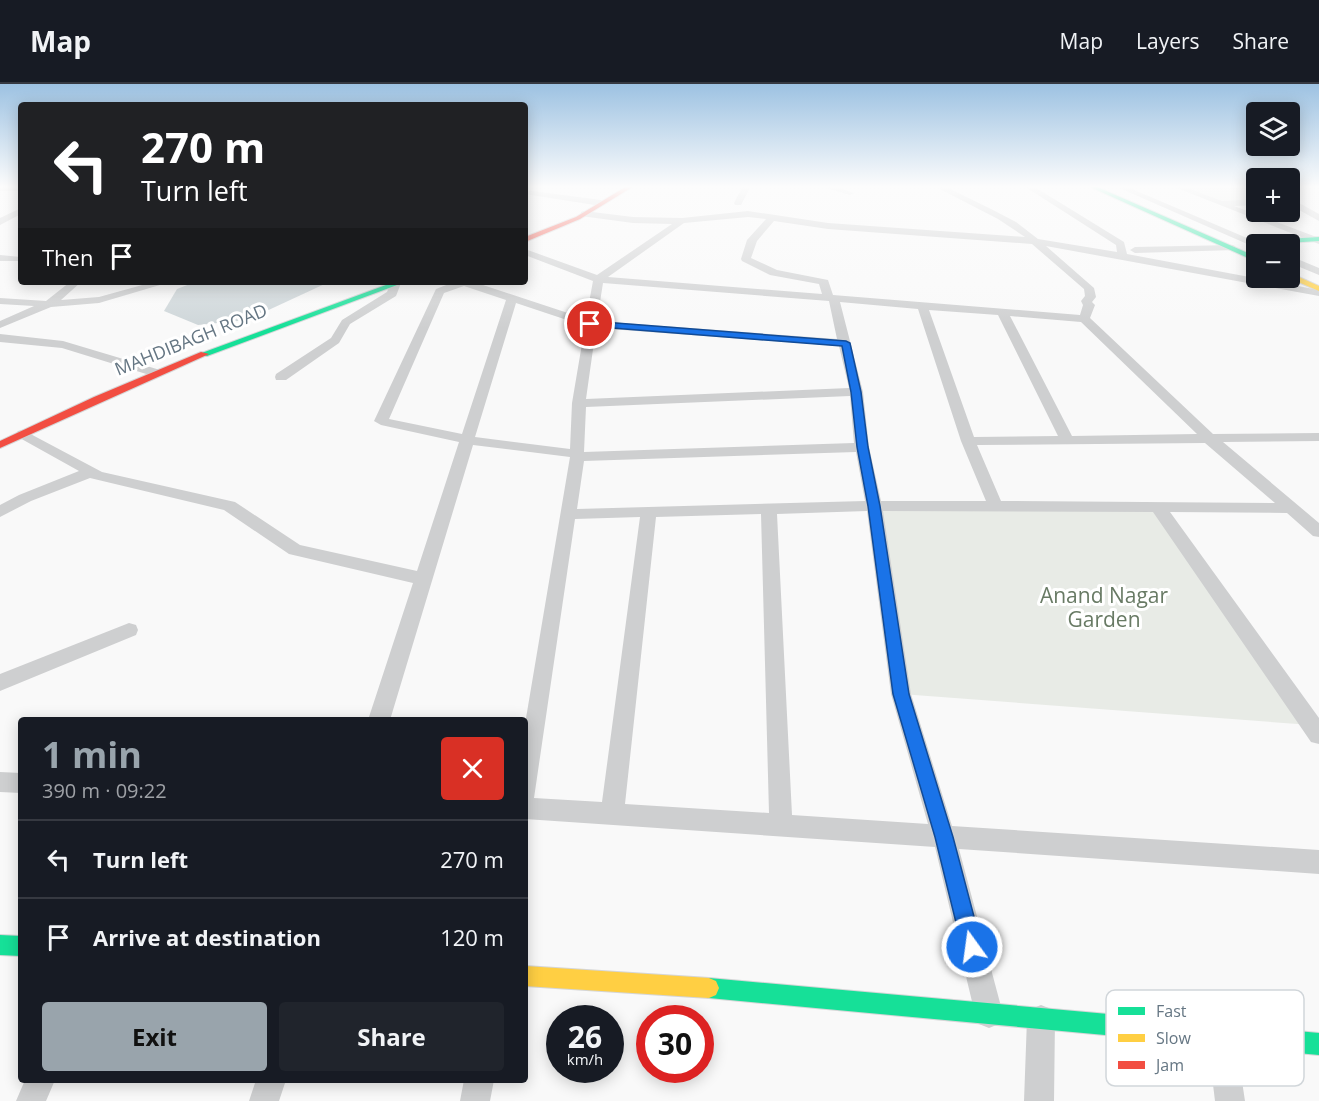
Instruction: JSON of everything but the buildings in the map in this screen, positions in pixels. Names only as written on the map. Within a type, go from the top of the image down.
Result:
[{"type":"street","points":[[528,773],[577,455],[579,404],[598,279],[664,233]]},
{"type":"street","points":[[758,233],[752,240],[746,259],[774,273],[824,282],[846,343],[856,392],[862,447],[874,506],[901,694],[944,837],[989,1014]]},
{"type":"street","points":[[931,233],[1035,241],[1121,253],[1251,283],[1319,291]]},
{"type":"street","points":[[1027,233],[1089,288],[1091,297],[1086,301],[1089,305],[1084,319]]},
{"type":"street","points":[[1104,233],[1121,244],[1121,253]]},
{"type":"street","points":[[1199,233],[1246,254]]},
{"type":"street","points":[[1203,233],[1246,253]]},
{"type":"street","points":[[1224,233],[1246,242]]},
{"type":"street","points":[[1227,233],[1246,242]]},
{"type":"street","points":[[1302,233],[1317,239]]},
{"type":"street","points":[[1300,241],[1317,239]]},
{"type":"street","points":[[1121,253],[1232,248]]},
{"type":"street","points":[[528,253],[598,279],[1084,319],[1211,440],[1319,532]]},
{"type":"street","points":[[0,258],[18,258]]},
{"type":"street","points":[[1300,263],[1319,272]]},
{"type":"street","points":[[1300,269],[1319,278]]},
{"type":"street","points":[[1300,277],[1319,284]]},
{"type":"street","points":[[1300,279],[1319,291]]},
{"type":"street","points":[[0,325],[49,304],[71,285]]},
{"type":"street","points":[[0,301],[49,304],[99,300],[154,285]]},
{"type":"street","name":"MAHDIBAGH ROAD","points":[[0,445],[82,404],[156,373],[273,326],[392,285]]},
{"type":"street","points":[[281,377],[334,340],[346,322],[392,294],[397,285]]},
{"type":"street","points":[[456,285],[440,291],[381,421],[468,440],[577,455],[862,447]]},
{"type":"street","points":[[473,285],[590,324],[846,343]]},
{"type":"street","points":[[380,717],[512,298]]},
{"type":"street","points":[[923,306],[968,441],[994,505]]},
{"type":"street","points":[[1002,312],[1067,439]]},
{"type":"street","points":[[0,338],[63,345],[156,373]]},
{"type":"street","points":[[579,404],[856,392]]},
{"type":"street","points":[[23,434],[91,472],[229,506],[295,550],[424,579]]},
{"type":"street","points":[[968,441],[1319,437]]},
{"type":"street","points":[[0,512],[25,498],[91,472]]},
{"type":"street","points":[[568,514],[994,505],[1290,508]]},
{"type":"street","points":[[1158,507],[1319,735]]},
{"type":"street","points":[[769,509],[781,826]]},
{"type":"street","points":[[612,814],[649,512]]},
{"type":"street","points":[[0,683],[129,630]]},
{"type":"street","points":[[0,782],[18,783]]},
{"type":"street","points":[[528,808],[1319,862]]},
{"type":"street","points":[[0,945],[18,946]]},
{"type":"street","points":[[528,976],[676,985],[1106,1025]]},
{"type":"street","points":[[1039,1101],[1041,1019]]},
{"type":"street","points":[[1304,1043],[1319,1044]]},
{"type":"street","points":[[31,1101],[39,1083]]},
{"type":"street","points":[[264,1101],[270,1083]]},
{"type":"street","points":[[476,1101],[479,1083]]},
{"type":"street","points":[[1228,1086],[1230,1101]]},
{"type":"green space","name":"Anand Nagar Garden","points":[[874,506],[1158,507],[1311,725],[901,694]]},
{"type":"shaded area","points":[[187,285],[323,285],[247,320],[198,325],[164,311],[177,289]]},
{"type":"traffic: fast","points":[[1197,233],[1246,255]]},
{"type":"traffic: fast","points":[[1300,240],[1319,239]]},
{"type":"traffic: fast","points":[[204,354],[393,285]]},
{"type":"traffic: fast","points":[[0,945],[18,946]]},
{"type":"traffic: fast","points":[[709,988],[1106,1024]]},
{"type":"traffic: fast","points":[[1304,1043],[1319,1044]]},
{"type":"traffic: slow","points":[[1300,280],[1319,289]]},
{"type":"traffic: slow","points":[[528,976],[709,988]]},
{"type":"traffic: jam","points":[[528,239],[541,233]]},
{"type":"traffic: jam","points":[[0,445],[98,399],[204,354]]},
{"type":"route","points":[[590,324],[846,343],[856,392],[862,447],[874,506],[901,694],[944,837],[972,947]]}]
